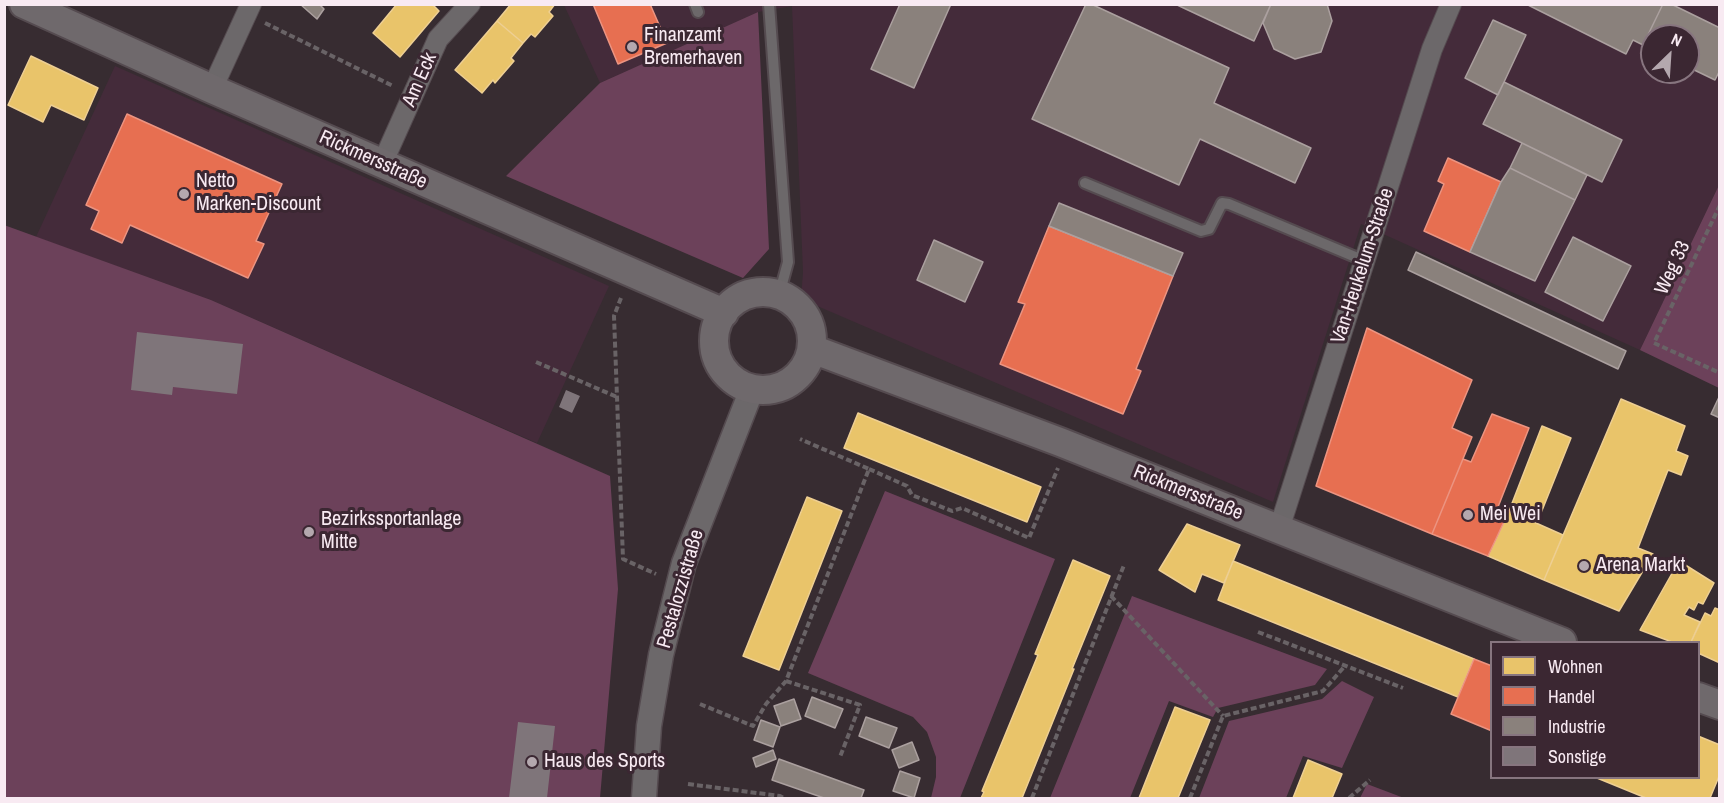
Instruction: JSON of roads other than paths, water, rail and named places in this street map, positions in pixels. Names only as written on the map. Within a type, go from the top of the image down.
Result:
[{"type":"main road","name":"Rickmersstraße","points":[[38,7],[212,89],[724,313]]},
{"type":"main road","points":[[765,292],[779,295],[798,307],[805,316],[810,326],[812,349],[806,365],[790,382],[775,388],[752,389],[731,378],[718,358],[715,335],[724,313],[733,303],[745,296],[765,292]]},
{"type":"main road","name":"Rickmersstraße","points":[[812,349],[1068,445],[1559,641]]},
{"type":"main road","points":[[1700,698],[1719,705]]},
{"type":"street","name":"Am Eck","points":[[382,164],[438,39],[470,4]]},
{"type":"street","name":"Van-Heukelum-Straße","points":[[1279,529],[1432,50],[1451,4]]},
{"type":"street","points":[[212,89],[249,9]]},
{"type":"street","name":"Pestalozzistraße","points":[[644,798],[651,714],[662,655],[684,563],[752,389]]},
{"type":"lane","points":[[758,4],[769,8],[788,262],[779,295]]},
{"type":"lane","points":[[1085,183],[1201,231],[1209,229],[1221,203],[1229,204],[1365,261]]},
{"type":"place","name":"Finanzamt Bremerhaven","points":[[632,47]]},
{"type":"place","name":"Netto Marken-Discount","points":[[184,194]]},
{"type":"place","name":"Mei Wei","points":[[1468,515]]},
{"type":"place","name":"Bezirkssportanlage Mitte","points":[[309,532]]},
{"type":"place","name":"Arena Markt","points":[[1584,566]]},
{"type":"place","name":"Haus des Sports","points":[[532,762]]}]
